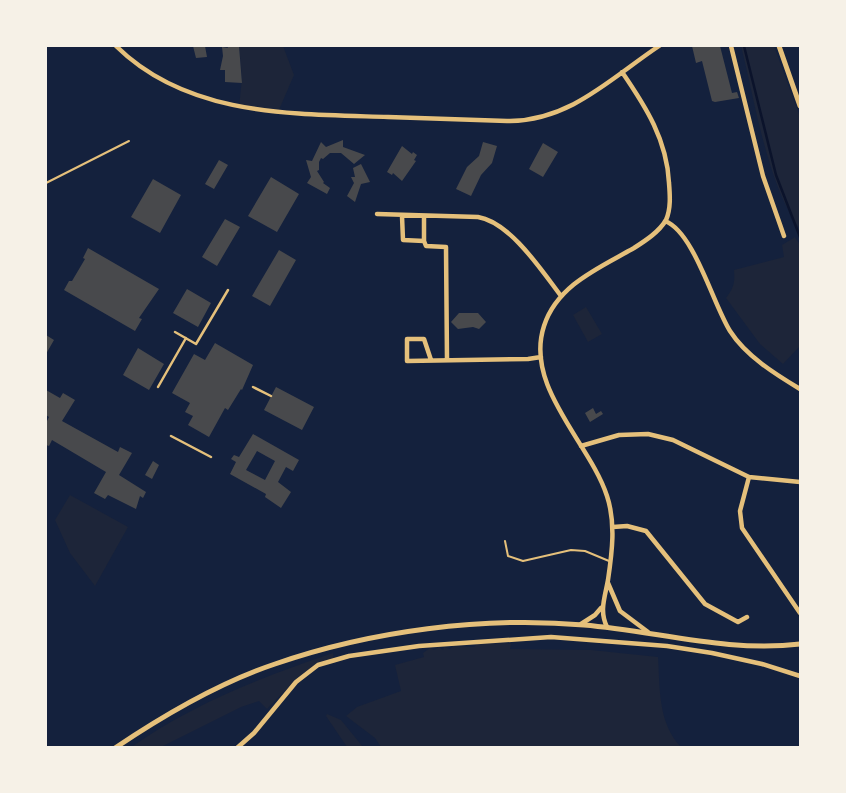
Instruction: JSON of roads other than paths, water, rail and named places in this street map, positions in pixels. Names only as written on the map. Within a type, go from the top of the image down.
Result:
[{"type":"main road","points":[[779,46],[800,106]]},
{"type":"main road","points":[[115,747],[215,689],[273,664],[305,654],[442,627],[512,622],[581,625],[746,646],[800,644]]},
{"type":"street","points":[[116,46],[153,75],[194,94],[251,109],[309,114],[500,121],[534,119],[578,103],[659,46]]},
{"type":"street","points":[[731,46],[763,176],[784,236]]},
{"type":"street","points":[[607,627],[603,619],[603,604],[613,527],[604,488],[555,402],[541,357],[543,329],[561,296],[583,277],[645,241],[665,221],[670,195],[663,148],[649,114],[622,72]]},
{"type":"street","points":[[377,215],[392,213],[478,217],[494,222],[510,235],[561,296]]},
{"type":"street","points":[[402,215],[403,240],[424,241]]},
{"type":"street","points":[[424,216],[426,246],[446,247],[447,360]]},
{"type":"street","points":[[665,221],[673,223],[691,247],[731,332],[755,359],[800,389]]},
{"type":"street","points":[[175,332],[196,344],[228,290]]},
{"type":"street","points":[[158,387],[186,338]]},
{"type":"street","points":[[430,360],[424,339],[407,339],[407,361],[541,357]]},
{"type":"street","points":[[253,387],[271,396]]},
{"type":"street","points":[[582,446],[619,435],[648,434],[673,440],[749,477],[800,482]]},
{"type":"street","points":[[171,436],[211,457]]},
{"type":"street","points":[[749,477],[740,511],[742,528],[800,613]]},
{"type":"street","points":[[613,527],[635,527],[650,534],[689,585],[711,608],[738,622],[747,617]]},
{"type":"street","points":[[607,582],[620,611],[648,632]]},
{"type":"street","points":[[581,625],[595,615],[603,604]]},
{"type":"street","points":[[237,747],[254,733],[296,682],[318,665],[349,656],[419,646],[551,636],[667,646],[712,653],[800,676]]},
{"type":"lane","points":[[505,541],[508,556],[515,560],[523,561],[578,550],[610,561]]},
{"type":"waterway","points":[[744,46],[776,175],[800,237]]}]
